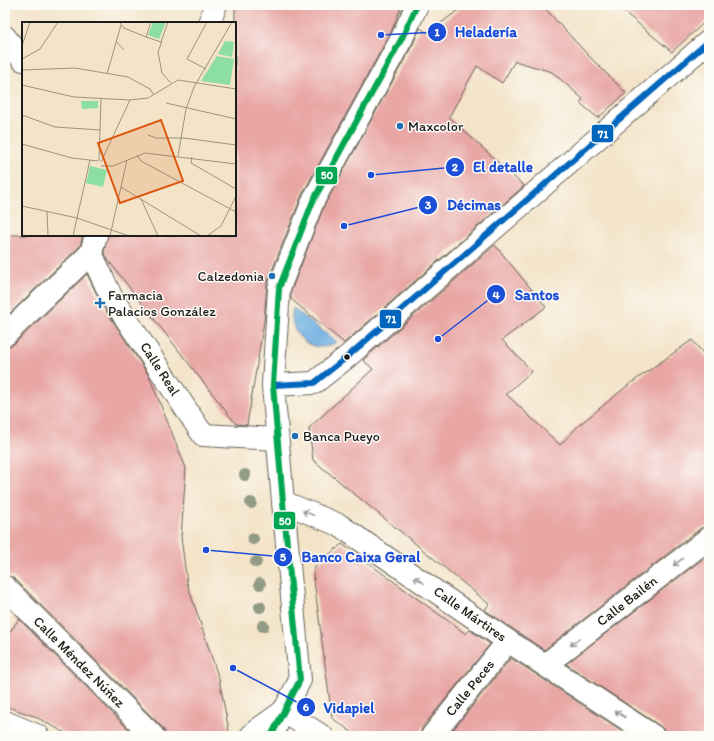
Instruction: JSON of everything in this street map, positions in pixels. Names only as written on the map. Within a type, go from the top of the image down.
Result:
[{"type":"street","points":[[209,22],[216,5]]},
{"type":"street","points":[[271,736],[300,680],[282,502],[273,385],[280,288],[313,201],[402,38],[417,5]]},
{"type":"street","points":[[5,37],[22,59]]},
{"type":"street","points":[[273,385],[314,383],[347,357],[709,41]]},
{"type":"street","points":[[5,335],[94,244]]},
{"type":"street","name":"Calle Real","points":[[94,244],[111,296],[203,435],[277,439]]},
{"type":"street","name":"Calle Mártires","points":[[282,502],[339,525],[508,641],[652,736]]},
{"type":"street","name":"Calle Bailén","points":[[545,665],[709,538]]},
{"type":"street","name":"Calle Méndez Núñez","points":[[5,587],[153,736]]},
{"type":"street","name":"Calle Peces","points":[[432,736],[508,641]]},
{"type":"street","points":[[251,736],[283,711]]},
{"type":"street","points":[[283,711],[322,736]]},
{"type":"street","points":[[5,722],[38,736]]},
{"type":"water","points":[[293,308],[337,342],[328,346],[320,347],[312,346],[306,342],[300,337],[293,324]]},
{"type":"building","points":[[235,5],[402,5],[391,32],[302,195],[267,283],[264,321],[247,425],[236,424],[108,260],[104,252],[108,236],[236,236]]},
{"type":"building","points":[[465,5],[542,5],[586,53],[626,93],[598,118],[580,103],[583,99],[552,72],[515,61],[502,83],[477,66],[449,117],[524,186],[344,343],[291,299],[291,291],[324,206],[413,44],[420,28],[428,33]]},
{"type":"building","points":[[616,5],[709,5],[709,18],[672,52]]},
{"type":"building","points":[[5,235],[83,236],[80,246],[5,318]]},
{"type":"building","points":[[495,245],[546,307],[502,340],[532,371],[506,394],[560,445],[578,426],[627,386],[692,340],[709,360],[709,526],[701,528],[544,650],[485,610],[489,604],[313,460],[309,428],[373,369],[363,360]]},
{"type":"building","points":[[87,274],[101,303],[149,376],[186,468],[181,537],[187,583],[219,679],[230,736],[165,736],[165,732],[162,727],[14,578],[5,575],[5,347],[14,344]]},
{"type":"building","points":[[342,544],[466,634],[470,630],[490,644],[422,728],[420,736],[357,736],[332,718],[313,573],[316,565]]},
{"type":"building","points":[[709,554],[709,736],[665,736],[664,730],[660,726],[566,664]]},
{"type":"building","points":[[19,619],[135,736],[71,736],[34,716],[5,706],[5,639]]},
{"type":"building","points":[[511,658],[630,736],[448,736]]},
{"type":"transit line","name":"50","points":[[271,736],[300,680],[273,385],[279,288],[313,201],[402,38],[417,5]]},
{"type":"transit line","name":"71","points":[[273,385],[314,383],[347,357],[709,41]]},
{"type":"place","name":"Heladería","points":[[381,35]]},
{"type":"place","name":"Maxcolor","points":[[400,126]]},
{"type":"place","name":"El detalle","points":[[371,175]]},
{"type":"place","name":"Décimas","points":[[344,226]]},
{"type":"place","name":"Calzedonia","points":[[272,276]]},
{"type":"place","name":"Farmacia Palacios González","points":[[100,303]]},
{"type":"place","name":"Santos","points":[[438,339]]},
{"type":"place","name":"Banca Pueyo","points":[[295,436]]},
{"type":"place","name":"Banco Caixa Geral","points":[[206,550]]},
{"type":"place","name":"Vidapiel","points":[[233,668]]}]
